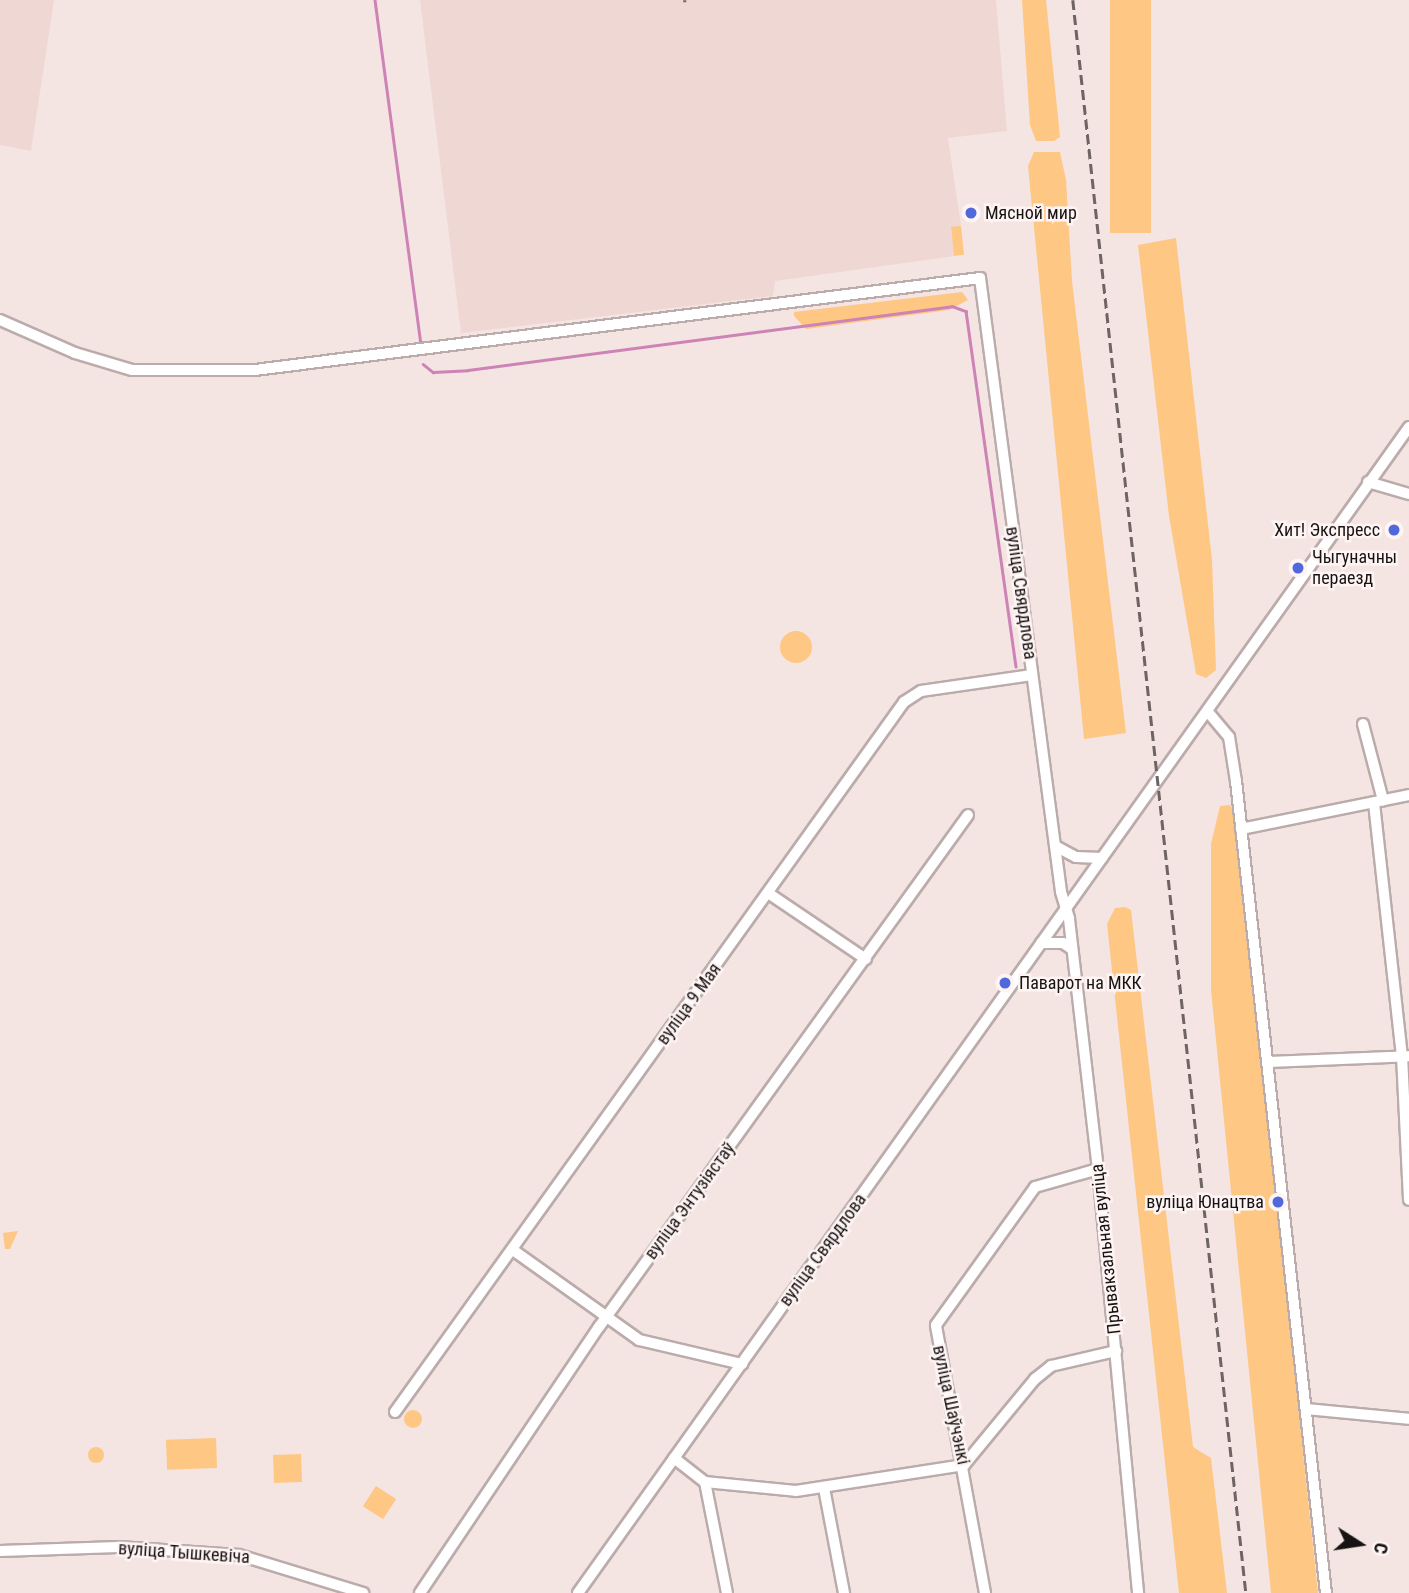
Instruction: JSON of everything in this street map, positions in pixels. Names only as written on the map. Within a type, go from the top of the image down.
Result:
[{"type":"street","name":"вуліца Свярдлова","points":[[0,320],[75,353],[132,370],[255,370],[980,278],[1032,675],[1066,907]]},
{"type":"street","name":"вуліца Свярдлова","points":[[578,1593],[1409,427]]},
{"type":"street","points":[[1368,482],[1409,494]]},
{"type":"street","name":"вуліца 9 Мая","points":[[395,1412],[904,702],[921,691],[1032,675]]},
{"type":"street","points":[[1208,712],[1230,737],[1326,1593]]},
{"type":"street","points":[[1363,724],[1379,802],[1405,1056],[1409,1200]]},
{"type":"street","points":[[1241,829],[1409,795]]},
{"type":"street","name":"вуліца Энтузіястаў","points":[[420,1593],[605,1318],[968,815]]},
{"type":"street","points":[[1057,847],[1076,857],[1101,858]]},
{"type":"street","points":[[768,893],[866,959]]},
{"type":"street","name":"Прывакзальная вуліца","points":[[1066,907],[1098,1169],[1138,1593]]},
{"type":"street","points":[[1041,943],[1063,943],[1072,949]]},
{"type":"street","points":[[1268,1062],[1405,1056]]},
{"type":"street","name":"вуліца Шаўчэнкі","points":[[985,1593],[964,1465],[936,1325],[1035,1187],[1098,1169]]},
{"type":"street","points":[[513,1250],[605,1318],[661,1348],[735,1359],[741,1364]]},
{"type":"street","points":[[674,1458],[705,1482],[796,1491],[964,1465],[1035,1379],[1051,1366],[1116,1351]]},
{"type":"street","points":[[1306,1409],[1409,1419]]},
{"type":"street","points":[[705,1482],[727,1593]]},
{"type":"street","points":[[824,1488],[844,1593]]},
{"type":"street","name":"вуліца Тышкевіча","points":[[0,1551],[118,1547],[239,1555],[363,1593]]},
{"type":"shaded area","points":[[0,0],[54,0],[31,151],[0,145]]},
{"type":"shaded area","points":[[420,0],[996,0],[1007,131],[948,138],[961,226],[951,229],[955,256],[775,281],[773,296],[461,333]]},
{"type":"shaded area","points":[[1022,0],[1046,0],[1060,137],[1054,141],[1036,141],[1030,125]]},
{"type":"shaded area","points":[[1110,0],[1151,0],[1151,233],[1110,233]]},
{"type":"shaded area","points":[[1034,152],[1060,152],[1066,180],[1072,281],[1126,733],[1084,739],[1028,166]]},
{"type":"shaded area","points":[[961,226],[964,255],[954,256],[951,227]]},
{"type":"shaded area","points":[[1176,238],[1212,560],[1216,670],[1206,678],[1196,674],[1169,516],[1138,245]]},
{"type":"shaded area","points":[[962,292],[968,300],[949,310],[806,329],[794,316],[794,312]]},
{"type":"shaded area","points":[[796,631],[807,636],[812,647],[807,658],[796,663],[785,658],[780,647],[785,636]]},
{"type":"shaded area","points":[[1229,805],[1235,810],[1318,1593],[1271,1593],[1211,990],[1211,844],[1220,806]]},
{"type":"shaded area","points":[[1125,907],[1131,910],[1193,1447],[1211,1458],[1227,1593],[1179,1593],[1107,924],[1115,908]]},
{"type":"shaded area","points":[[18,1231],[10,1249],[5,1249],[3,1233]]},
{"type":"shaded area","points":[[413,1410],[421,1415],[422,1419],[417,1427],[413,1428],[405,1423],[404,1419],[409,1411]]},
{"type":"shaded area","points":[[216,1438],[217,1468],[167,1470],[166,1440]]},
{"type":"shaded area","points":[[96,1447],[102,1449],[102,1461],[96,1463],[90,1461],[88,1455],[90,1449]]},
{"type":"shaded area","points":[[301,1454],[302,1482],[274,1483],[273,1455]]},
{"type":"shaded area","points":[[376,1486],[396,1499],[383,1519],[363,1506]]},
{"type":"waterway","points":[[375,0],[421,345]]},
{"type":"waterway","points":[[423,364],[433,372],[468,370],[952,306],[966,311],[1016,667]]},
{"type":"railway","points":[[1073,0],[1246,1593]]},
{"type":"place","name":"Мясной мир","points":[[971,213]]},
{"type":"place","name":"Хит! Экспресс","points":[[1394,530]]},
{"type":"place","name":"Чыгуначны пераезд","points":[[1298,568]]},
{"type":"place","name":"Паварот на МКК","points":[[1005,983]]},
{"type":"place","name":"вуліца Юнацтва","points":[[1278,1202]]}]
